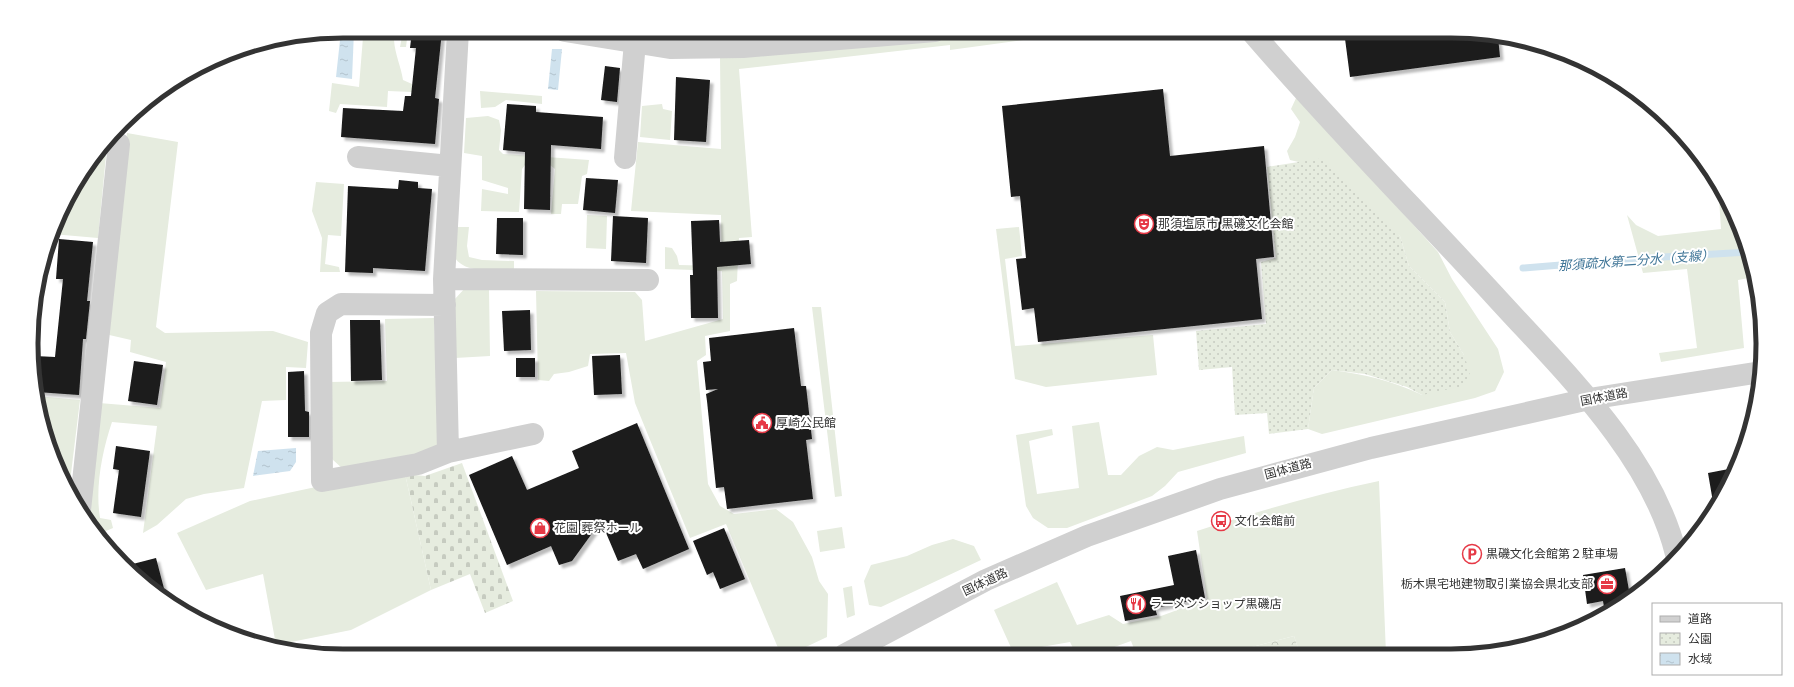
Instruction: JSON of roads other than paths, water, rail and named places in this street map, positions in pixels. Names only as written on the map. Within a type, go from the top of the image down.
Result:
[{"type":"street","points":[[448,452],[444,279],[458,38]]},
{"type":"street","points":[[610,38],[670,48],[742,47],[851,38]]},
{"type":"street","points":[[1257,38],[1387,183],[1450,247],[1589,400],[1650,486],[1666,519],[1675,551]]},
{"type":"street","points":[[625,158],[635,42]]},
{"type":"street","points":[[81,500],[119,144]]},
{"type":"street","points":[[358,156],[450,166]]},
{"type":"street","points":[[444,279],[648,280]]},
{"type":"street","points":[[444,305],[341,304],[327,313],[321,333],[322,481],[418,464],[448,452],[533,434]]},
{"type":"street","name":"国体道路","points":[[855,649],[986,580],[1087,536],[1220,489],[1371,448],[1589,400],[1754,373]]},
{"type":"water","points":[[340,38],[354,38],[352,79],[336,77]]},
{"type":"water","points":[[552,49],[562,49],[558,90],[548,89]]},
{"type":"water","points":[[296,448],[296,462],[290,471],[253,476],[258,451]]},
{"type":"waterway","name":"那須疏水第二分水（支線）","points":[[1523,268],[1646,258],[1742,252]]},
{"type":"place","name":"那須塩原市 黒磯文化会館","points":[[1144,224]]},
{"type":"place","name":"厚崎公民館","points":[[762,423]]},
{"type":"place","name":"文化会館前","points":[[1221,521]]},
{"type":"place","name":"花園 葬祭ホール","points":[[540,528]]},
{"type":"place","name":"黒磯文化会館第２駐車場","points":[[1472,554]]},
{"type":"place","name":"栃木県宅地建物取引業協会県北支部","points":[[1607,584]]},
{"type":"place","name":"ラーメンショップ黒磯店","points":[[1136,604]]}]
